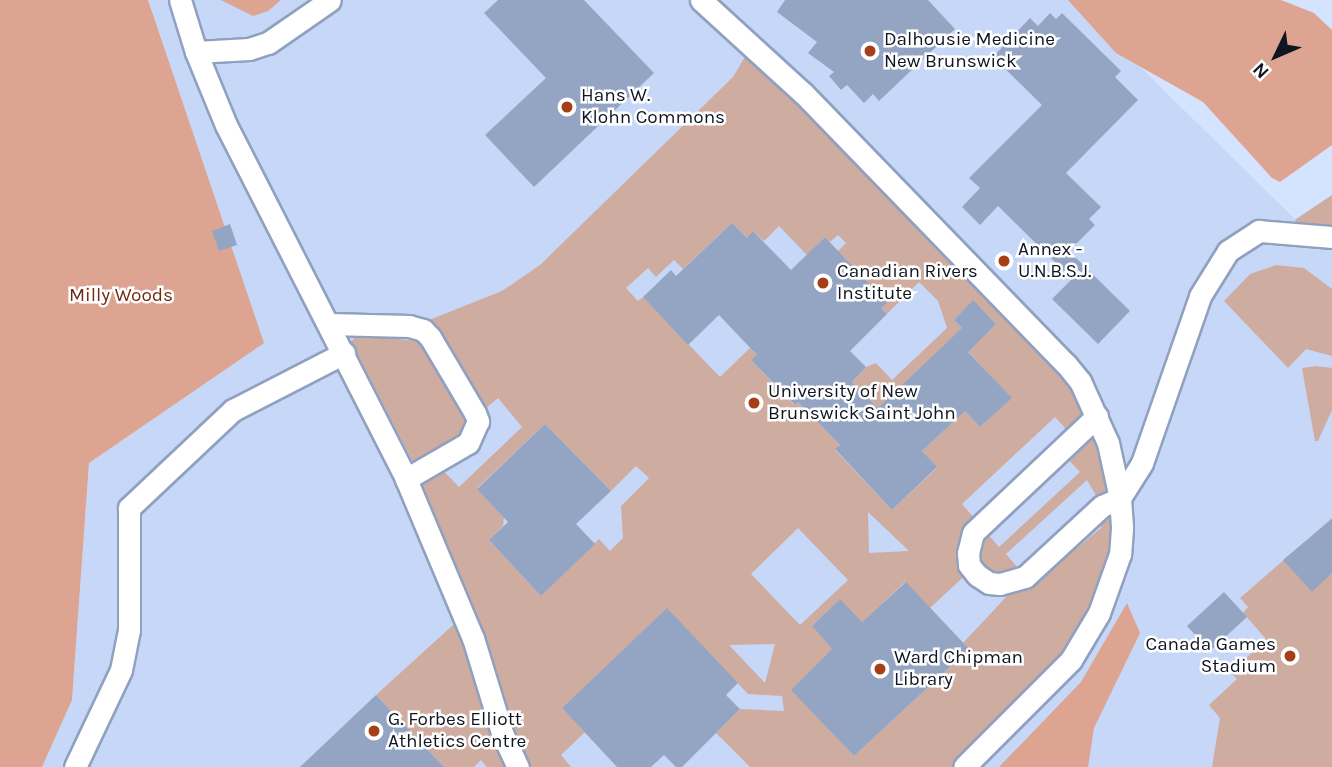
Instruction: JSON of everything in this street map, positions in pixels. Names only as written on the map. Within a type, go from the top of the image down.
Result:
[{"type":"lane","points":[[180,0],[196,52],[226,125],[406,479],[468,626],[502,733],[518,767]]},
{"type":"lane","points":[[196,52],[248,49],[268,43],[330,0]]},
{"type":"lane","points":[[701,0],[803,93],[1066,364],[1080,381],[1097,416],[1115,470],[1120,498],[1120,554],[1112,584],[1086,639],[1043,690],[964,767]]},
{"type":"lane","points":[[1097,416],[973,533],[969,543],[969,565],[989,583],[1000,584],[1025,577],[1102,506],[1120,498],[1142,463],[1200,296],[1228,251],[1259,231],[1332,237]]},
{"type":"lane","points":[[328,324],[409,326],[423,330],[430,337],[478,422],[468,443],[406,479]]},
{"type":"lane","points":[[75,767],[121,670],[129,630],[129,509],[233,410],[344,353]]},
{"type":"shaded area","name":"University of New Brunswick Saint John","points":[[148,0],[1072,0],[1295,219],[1332,195],[1332,767],[42,767],[72,700],[89,463],[263,343]]},
{"type":"shaded area","points":[[752,45],[1066,364],[1120,498],[1099,613],[964,767],[750,767],[716,733],[740,709],[784,711],[782,696],[748,694],[667,609],[562,708],[585,732],[561,755],[571,767],[487,767],[481,760],[474,767],[444,767],[376,695],[464,615],[406,479],[436,463],[459,487],[522,427],[498,398],[484,410],[429,320],[502,291],[540,265],[733,77]],"holes":[[[732,223],[747,238],[754,232],[764,241],[779,226],[807,255],[825,237],[830,242],[838,235],[846,243],[837,252],[886,303],[881,308],[887,314],[919,282],[938,301],[947,328],[892,380],[876,363],[866,367],[852,382],[878,408],[967,333],[954,320],[973,301],[996,324],[977,342],[963,346],[1011,398],[980,427],[965,411],[922,451],[937,468],[892,510],[835,450],[840,445],[798,402],[794,405],[752,361],[757,355],[750,348],[720,377],[643,297],[638,301],[626,288],[648,268],[656,277],[674,260],[683,269]],[[1055,417],[1074,438],[1060,451],[1080,472],[999,547],[962,504]],[[545,424],[611,491],[636,466],[649,478],[621,506],[623,538],[610,551],[599,539],[541,596],[489,540],[503,526],[504,517],[477,488]],[[1087,480],[1102,506],[1101,528],[1032,585],[1006,554]],[[868,512],[908,550],[869,553]],[[798,528],[848,580],[800,625],[751,574]],[[972,569],[1001,584],[1008,595],[963,643],[969,649],[854,756],[792,690],[839,643],[833,637],[827,643],[812,626],[839,600],[857,627],[905,582],[930,608]],[[775,644],[765,683],[730,646]]]},
{"type":"shaded area","points":[[1332,195],[1332,232],[1295,230],[1295,220]]},
{"type":"shaded area","points":[[1276,265],[1304,268],[1332,289],[1332,356],[1306,349],[1288,368],[1224,301],[1250,274]]},
{"type":"shaded area","points":[[358,334],[423,342],[469,420],[465,431],[429,455],[415,462],[412,460],[351,342]]},
{"type":"shaded area","points":[[1302,368],[1332,368],[1332,410],[1318,441],[1315,441]]},
{"type":"shaded area","name":"Canada Games Stadium","points":[[1332,518],[1332,767],[1212,767],[1220,718],[1209,705],[1237,679],[1231,673],[1266,639],[1243,613],[1248,607],[1240,598]]},
{"type":"green space","name":"Milly Woods","points":[[0,0],[148,0],[264,343],[89,463],[72,700],[42,767],[0,767]]},
{"type":"green space","points":[[221,0],[281,0],[268,11],[253,16]]},
{"type":"green space","points":[[1068,0],[1281,0],[1314,13],[1332,30],[1332,145],[1280,182],[1272,178],[1203,102],[1116,53]]},
{"type":"green space","points":[[1127,603],[1140,633],[1094,728],[1088,767],[999,767],[1081,682]]},
{"type":"building","name":"Hans W. Klohn Commons","points":[[498,0],[584,0],[654,73],[534,187],[485,135],[546,78],[484,13]]},
{"type":"building","name":"Dalhousie Medicine New Brunswick","points":[[785,0],[928,0],[955,29],[879,101],[873,94],[864,103],[847,85],[841,90],[829,76],[834,72],[808,53],[817,42],[777,12]]},
{"type":"building","points":[[1050,13],[1056,19],[1062,13],[1121,71],[1115,77],[1138,100],[1066,173],[1101,207],[1089,219],[1095,225],[1069,251],[1130,311],[1098,344],[1052,299],[1072,279],[998,206],[980,225],[962,207],[980,188],[969,178],[1042,105],[993,57],[1030,18],[1038,26]]},
{"type":"building","points":[[732,223],[747,238],[753,231],[791,270],[825,237],[887,303],[881,308],[887,314],[850,351],[866,367],[852,382],[878,408],[962,328],[954,320],[973,300],[996,324],[968,352],[1012,398],[980,427],[965,411],[922,451],[937,467],[892,510],[835,449],[840,445],[798,402],[795,405],[751,360],[757,355],[719,315],[688,345],[643,297],[671,270],[676,276]]},
{"type":"building","points":[[230,224],[237,245],[219,251],[212,231]]},
{"type":"building","points":[[545,424],[611,491],[576,524],[595,544],[541,596],[489,540],[508,522],[477,489]]},
{"type":"building","points":[[1332,519],[1332,573],[1312,592],[1283,560]]},
{"type":"building","name":"Ward Chipman Library","points":[[906,582],[969,649],[854,756],[791,690],[832,649],[812,626],[840,599],[862,622]]},
{"type":"building","points":[[1224,592],[1247,617],[1210,651],[1187,626]]},
{"type":"building","points":[[667,608],[738,683],[726,695],[740,709],[682,767],[676,767],[664,755],[651,767],[617,767],[562,708]]},
{"type":"building","name":"G. Forbes Elliott Athletics Centre","points":[[376,695],[444,767],[300,767]]},
{"type":"place","name":"Dalhousie Medicine New Brunswick","points":[[870,51]]},
{"type":"place","name":"Hans W. Klohn Commons","points":[[567,107]]},
{"type":"place","name":"Annex - U.N.B.S.J.","points":[[1004,261]]},
{"type":"place","name":"Canadian Rivers Institute","points":[[823,283]]},
{"type":"place","name":"University of New Brunswick Saint John","points":[[754,403]]},
{"type":"place","name":"Canada Games Stadium","points":[[1290,656]]},
{"type":"place","name":"Ward Chipman Library","points":[[880,669]]},
{"type":"place","name":"G. Forbes Elliott Athletics Centre","points":[[374,731]]}]
